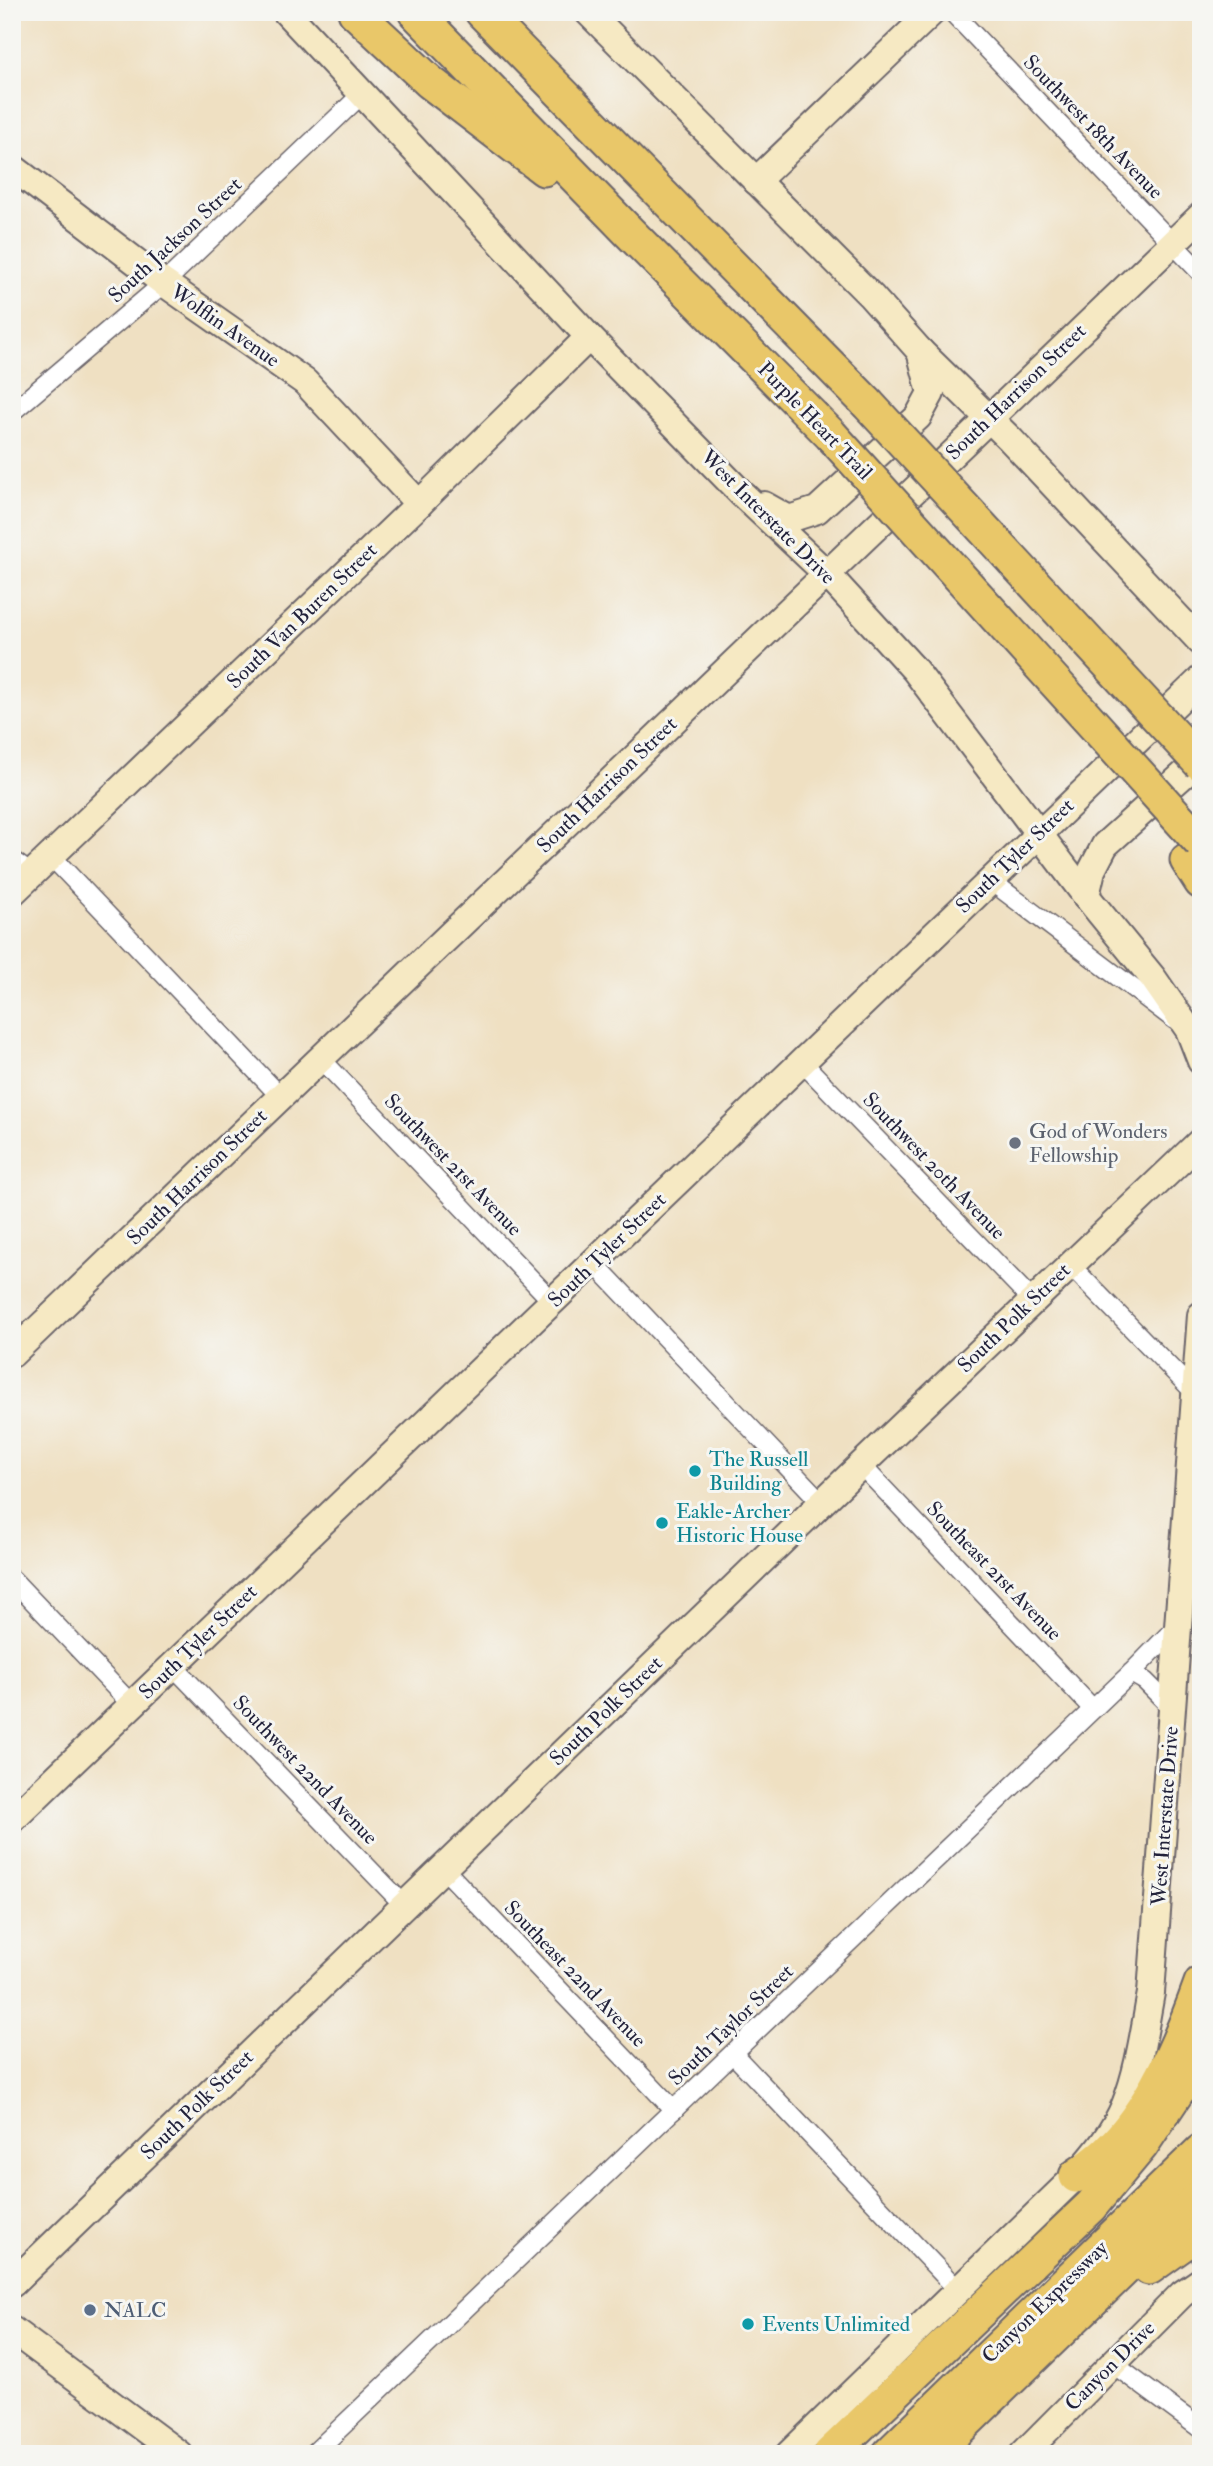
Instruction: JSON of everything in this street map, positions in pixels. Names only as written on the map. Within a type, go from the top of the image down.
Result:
[{"type":"highway","points":[[355,12],[430,82],[630,233]]},
{"type":"highway","name":"Purple Heart Trail","points":[[415,12],[831,435],[1110,745],[1196,862]]},
{"type":"highway","points":[[482,12],[867,403],[1201,764]]},
{"type":"highway","points":[[494,12],[552,84]]},
{"type":"highway","points":[[1150,708],[1201,749]]},
{"type":"highway","points":[[1076,2176],[1107,2152],[1132,2124],[1183,2034],[1201,1983]]},
{"type":"highway","points":[[830,2454],[1091,2206],[1142,2146],[1201,2056]]},
{"type":"highway","name":"Canyon Expressway","points":[[889,2454],[1201,2151]]},
{"type":"highway","name":"Canyon Expressway","points":[[933,2454],[1201,2195]]},
{"type":"highway","points":[[1040,2348],[1201,2231]]},
{"type":"highway","points":[[853,2454],[978,2366]]},
{"type":"main road","name":"West Interstate Drive","points":[[286,12],[589,337],[741,493],[826,573],[914,669],[1086,896],[1153,978],[1189,1030],[1201,1061]]},
{"type":"main road","points":[[588,12],[871,296],[919,350],[989,418],[1201,642]]},
{"type":"main road","points":[[756,181],[932,12]]},
{"type":"main road","name":"Wolflin Avenue","points":[[12,167],[164,283],[305,382],[419,505]]},
{"type":"main road","name":"South Harrison Street","points":[[12,1354],[1201,216]]},
{"type":"main road","name":"South Van Buren Street","points":[[12,893],[22,867],[51,856],[419,505],[589,337]]},
{"type":"main road","points":[[741,493],[789,519],[817,510],[918,417],[931,393],[919,350]]},
{"type":"main road","name":"South Tyler Street","points":[[12,1820],[803,1063],[1039,831],[1201,679]]},
{"type":"main road","points":[[1086,896],[1092,870],[1105,845],[1201,758]]},
{"type":"main road","name":"South Polk Street","points":[[12,2284],[1201,1140]]},
{"type":"main road","name":"West Interstate Drive","points":[[1076,2176],[1106,2141],[1125,2105],[1139,2054],[1151,1993],[1201,1315]]},
{"type":"main road","points":[[789,2454],[1076,2176]]},
{"type":"main road","name":"Canyon Drive","points":[[1023,2454],[1182,2294],[1201,2281]]},
{"type":"main road","points":[[12,2330],[178,2454]]},
{"type":"street","name":"Southwest 18th Avenue","points":[[952,12],[1201,273]]},
{"type":"street","name":"South Jackson Street","points":[[12,412],[164,283],[362,94]]},
{"type":"street","points":[[51,856],[281,1097]]},
{"type":"street","points":[[991,881],[1189,1030]]},
{"type":"street","name":"Southwest 21st Avenue","points":[[321,1059],[552,1301]]},
{"type":"street","name":"Southwest 20th Avenue","points":[[803,1063],[1032,1301]]},
{"type":"street","points":[[593,1262],[822,1503]]},
{"type":"street","points":[[1070,1265],[1196,1394]]},
{"type":"street","name":"Southeast 21st Avenue","points":[[861,1465],[1093,1709]]},
{"type":"street","points":[[12,1579],[132,1705]]},
{"type":"street","name":"South Taylor Street","points":[[313,2454],[1131,1673],[1177,1626]]},
{"type":"street","name":"Southwest 22nd Avenue","points":[[173,1666],[404,1905]]},
{"type":"street","points":[[1131,1673],[1145,1681],[1173,1709]]},
{"type":"street","name":"Southeast 22nd Avenue","points":[[443,1868],[674,2110]]},
{"type":"street","points":[[733,2054],[957,2290]]},
{"type":"street","points":[[1112,2363],[1201,2429]]},
{"type":"place","name":"God of Wonders Fellowship","points":[[1015,1143]]},
{"type":"place","name":"The Russell Building","points":[[695,1471]]},
{"type":"place","name":"Eakle-Archer Historic House","points":[[662,1523]]},
{"type":"place","name":"NALC","points":[[90,2310]]},
{"type":"place","name":"Events Unlimited","points":[[748,2324]]}]
